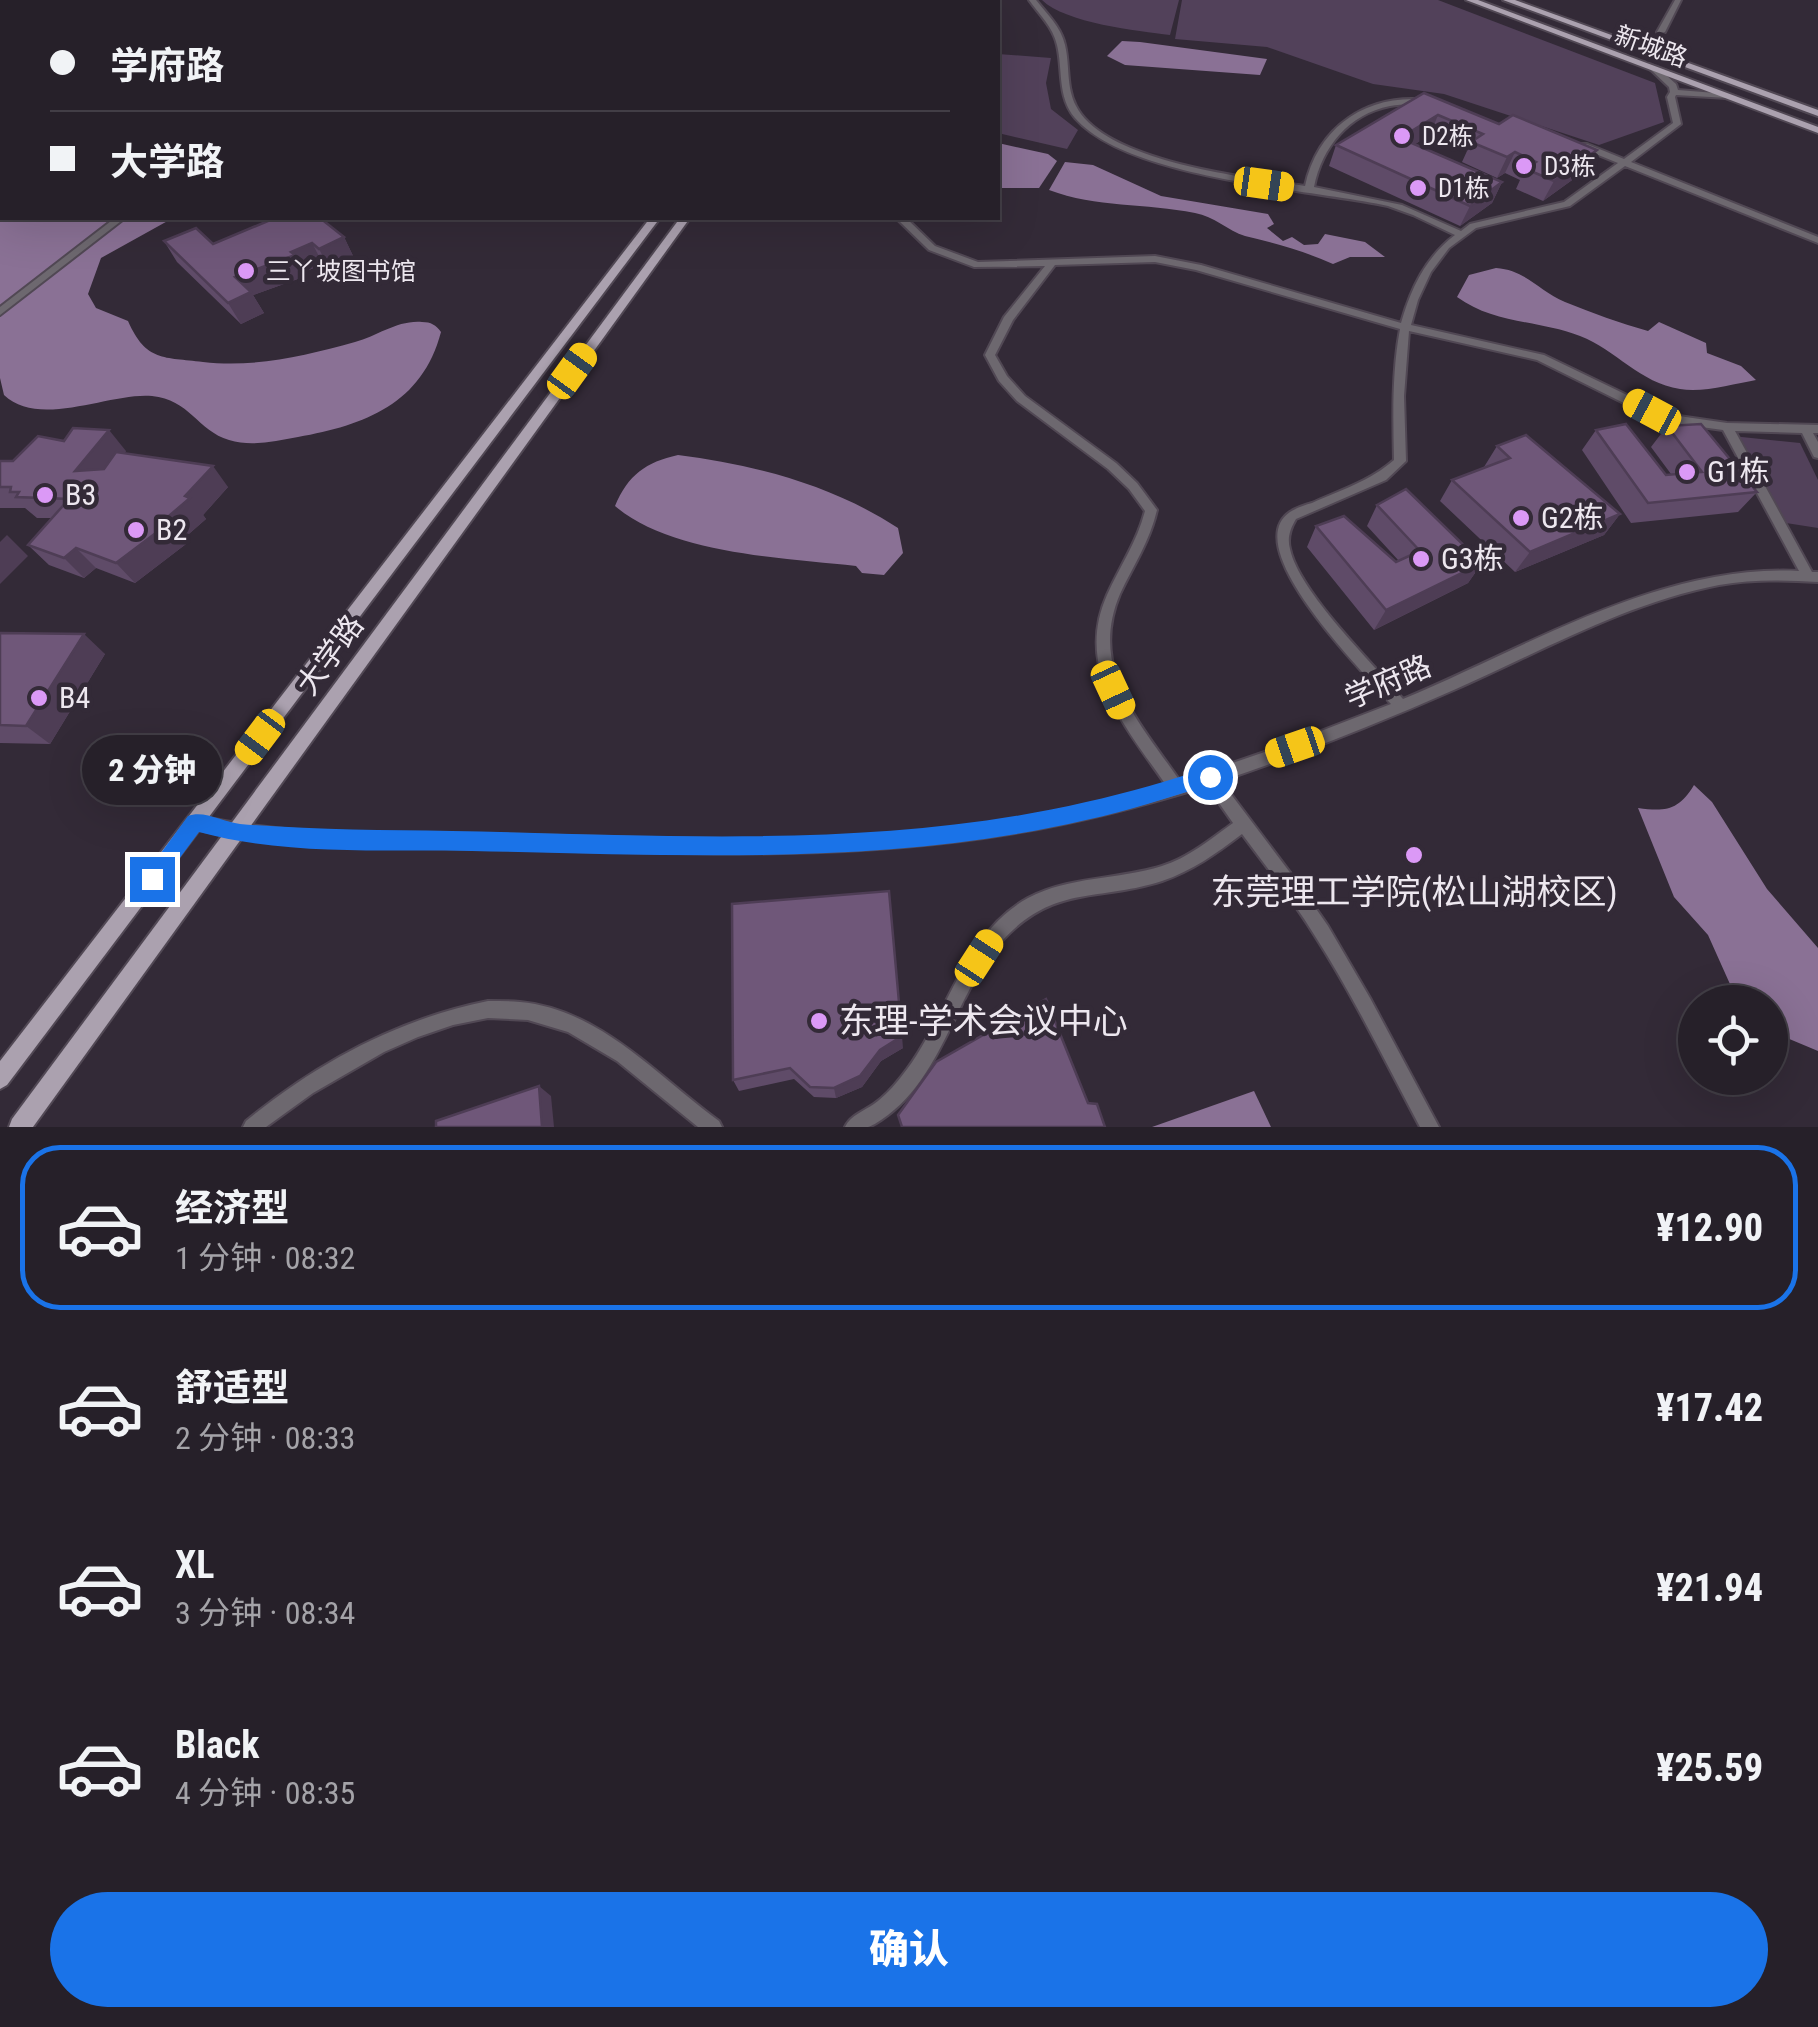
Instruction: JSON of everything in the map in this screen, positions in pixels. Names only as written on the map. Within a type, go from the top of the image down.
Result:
[{"type":"main road","name":"新城路","points":[[1470,0],[1818,130]]},
{"type":"main road","name":"新城路","points":[[1507,0],[1818,114]]},
{"type":"main road","name":"大学路","points":[[0,1078],[654,220]]},
{"type":"main road","name":"大学路","points":[[20,1127],[684,220]]},
{"type":"street","points":[[1032,0],[1053,24],[1061,45],[1068,102],[1094,130],[1128,147],[1212,174],[1394,204],[1460,234]]},
{"type":"street","points":[[1661,32],[1678,0]]},
{"type":"street","points":[[1401,707],[1300,583],[1286,557],[1282,536],[1292,516],[1382,478],[1400,461],[1402,326],[1408,304],[1460,234],[1474,226],[1567,204],[1677,124],[1670,97],[1673,86],[1654,69]]},
{"type":"street","points":[[1674,92],[1728,96]]},
{"type":"street","points":[[1309,190],[1314,160],[1326,139],[1351,119],[1406,99],[1439,104]]},
{"type":"street","points":[[1579,144],[1818,240]]},
{"type":"street","points":[[0,312],[117,220]]},
{"type":"street","points":[[904,220],[932,248],[978,265],[1155,259],[1402,326],[1540,357],[1652,412],[1727,427],[1812,430],[1818,454]]},
{"type":"street","points":[[1050,265],[1008,319],[990,355],[1001,382],[1099,452],[1136,486],[1152,510],[1144,545],[1124,573],[1098,643],[1105,672],[1122,708],[1177,789]]},
{"type":"street","points":[[1727,427],[1812,576]]},
{"type":"street","name":"学府路","points":[[195,822],[234,833],[746,846],[880,840],[1084,812],[1177,789],[1401,707],[1668,590],[1742,576],[1812,576]]},
{"type":"street","points":[[1210,777],[1242,826],[1280,868],[1324,934],[1430,1127]]},
{"type":"street","points":[[854,1127],[874,1117],[914,1080],[967,978],[992,940],[1020,912],[1050,896],[1161,874],[1198,858],[1242,826]]},
{"type":"street","points":[[252,1127],[325,1072],[406,1033],[465,1014],[516,1009],[561,1020],[596,1037],[713,1127]]},
{"type":"shaded area","points":[[1042,0],[1179,0],[1170,35],[1084,20]]},
{"type":"shaded area","points":[[1182,0],[1438,0],[1655,83],[1664,122],[1599,145],[1444,94],[1373,84],[1267,47],[1175,39]]},
{"type":"shaded area","points":[[1122,41],[1267,59],[1260,75],[1125,65],[1107,56]]},
{"type":"shaded area","points":[[1000,54],[1051,58],[1046,83],[1051,109],[1078,130],[1067,149],[1000,133]]},
{"type":"shaded area","points":[[1000,143],[1048,154],[1057,161],[1039,188],[1000,188]]},
{"type":"shaded area","points":[[1065,162],[1093,165],[1161,196],[1268,214],[1274,224],[1267,228],[1283,241],[1292,237],[1304,245],[1318,244],[1325,234],[1365,242],[1385,257],[1350,257],[1333,264],[1239,234],[1202,215],[1103,203],[1049,190]]},
{"type":"shaded area","points":[[0,220],[169,220],[101,258],[88,294],[96,308],[128,321],[142,344],[158,355],[222,363],[260,362],[317,352],[404,323],[433,324],[441,332],[420,377],[388,407],[346,426],[264,443],[218,436],[165,398],[135,396],[55,409],[19,405],[4,395],[0,378]]},
{"type":"shaded area","points":[[1496,268],[1516,273],[1565,302],[1617,321],[1648,331],[1659,322],[1706,343],[1707,353],[1741,366],[1756,380],[1698,390],[1666,386],[1580,336],[1501,317],[1457,297],[1469,275]]},
{"type":"shaded area","points":[[1732,436],[1800,443],[1818,480],[1818,528],[1786,523]]},
{"type":"shaded area","points":[[678,455],[764,471],[847,500],[898,528],[903,553],[884,575],[862,573],[856,566],[697,544],[638,522],[615,506],[639,472]]},
{"type":"shaded area","points":[[1694,785],[1712,802],[1767,889],[1818,948],[1818,1051],[1788,1038],[1788,985],[1730,985],[1708,935],[1674,897],[1638,808],[1656,810],[1683,800]]},
{"type":"shaded area","points":[[1254,1091],[1271,1127],[1152,1127]]},
{"type":"building","points":[[1424,93],[1499,124],[1513,115],[1597,150],[1554,181],[1526,169],[1536,162],[1515,152],[1507,157],[1471,142],[1483,134],[1438,115],[1400,138],[1502,182],[1470,206],[1336,145]]},
{"type":"building","points":[[270,220],[323,220],[344,237],[319,249],[312,243],[291,252],[295,255],[235,277],[251,292],[228,303],[164,241],[196,228],[213,244]]},
{"type":"building","points":[[1626,424],[1666,475],[1702,472],[1667,426],[1701,424],[1757,492],[1648,503],[1596,430]]},
{"type":"building","points":[[73,428],[109,430],[75,471],[104,469],[116,452],[213,466],[185,496],[190,498],[163,521],[169,523],[116,563],[76,548],[64,558],[28,545],[69,499],[16,497],[19,492],[10,492],[11,487],[0,487],[0,461],[13,461],[38,436],[64,441]]},
{"type":"building","name":"G2栋","points":[[1526,435],[1620,514],[1530,552],[1452,480],[1510,458],[1497,446]]},
{"type":"building","points":[[1406,489],[1482,563],[1386,610],[1316,526],[1344,516],[1396,562],[1420,551],[1377,505]]},
{"type":"building","points":[[0,633],[84,634],[26,726],[0,725]]},
{"type":"building","name":"东理-学术会议中心","points":[[889,891],[902,1036],[880,1050],[860,1076],[834,1088],[810,1087],[790,1068],[733,1080],[732,904]]},
{"type":"building","points":[[1046,999],[1088,1103],[1097,1104],[1105,1127],[902,1127],[898,1115],[936,1062]]},
{"type":"building","points":[[539,1086],[542,1127],[436,1127],[436,1121]]},
{"type":"place","name":"D2栋","points":[[1402,136]]},
{"type":"place","name":"D3栋","points":[[1524,166]]},
{"type":"place","name":"D1栋","points":[[1418,188]]},
{"type":"place","name":"三丫坡图书馆","points":[[246,271]]},
{"type":"place","name":"G1栋","points":[[1687,472]]},
{"type":"place","name":"B3","points":[[45,495]]},
{"type":"place","name":"G2栋","points":[[1521,518]]},
{"type":"place","name":"B2","points":[[136,530]]},
{"type":"place","name":"G3栋","points":[[1421,559]]},
{"type":"place","name":"B4","points":[[39,698]]},
{"type":"place","name":"东莞理工学院(松山湖校区)","points":[[1414,855]]},
{"type":"place","name":"东理-学术会议中心","points":[[819,1021]]},
{"type":"route","points":[[152,879],[195,822],[234,833],[308,838],[746,846],[847,842],[988,828],[1084,812],[1210,777]]}]
